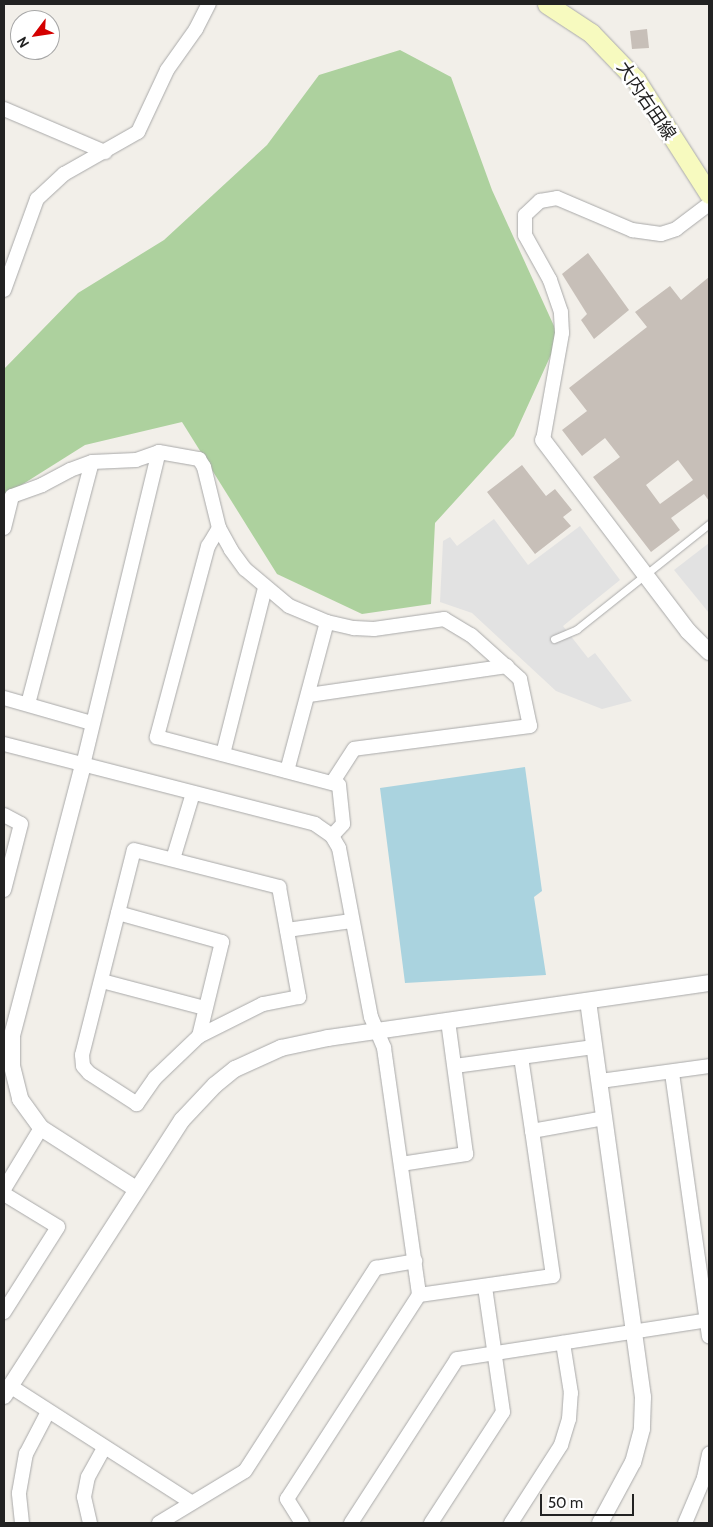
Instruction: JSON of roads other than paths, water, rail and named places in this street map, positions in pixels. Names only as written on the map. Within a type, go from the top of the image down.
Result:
[{"type":"main road","name":"大内右田線","points":[[547,4],[591,33],[636,80],[709,194]]},
{"type":"street","points":[[4,290],[37,199],[64,174],[138,132],[167,70],[196,29],[209,4]]},
{"type":"street","points":[[4,109],[105,152]]},
{"type":"street","points":[[709,204],[676,229],[661,234],[632,230],[557,198],[540,201],[525,215],[525,235],[550,280],[561,312],[562,334],[543,440],[688,630],[709,652]]},
{"type":"street","points":[[136,1189],[41,1128],[28,1113],[17,1091],[12,1066],[12,1036],[83,765],[159,452]]},
{"type":"street","points":[[4,528],[12,496],[92,462],[136,460],[159,452],[199,459],[204,468],[219,528],[245,569],[265,588],[289,606],[327,622],[374,629],[444,619],[471,635],[520,679],[530,726],[354,749],[332,783]]},
{"type":"street","points":[[28,704],[92,462]]},
{"type":"street","points":[[219,528],[208,546],[157,737],[339,785],[344,824],[332,836]]},
{"type":"street","points":[[223,754],[265,588]]},
{"type":"street","points":[[287,771],[327,622]]},
{"type":"street","points":[[308,695],[507,666]]},
{"type":"street","points":[[4,698],[92,723]]},
{"type":"street","points":[[4,744],[315,824],[332,836],[340,848],[351,921],[371,1017],[379,1031],[401,1164],[418,1295],[287,1500],[302,1523]]},
{"type":"street","points":[[173,859],[193,793]]},
{"type":"street","points":[[4,815],[21,824],[4,890]]},
{"type":"street","points":[[134,850],[279,887],[299,997],[263,1004],[199,1036],[155,1078],[137,1104],[89,1073],[83,1066],[82,1055],[118,913],[134,850]]},
{"type":"street","points":[[118,913],[222,942],[199,1036]]},
{"type":"street","points":[[288,930],[351,921]]},
{"type":"street","points":[[102,981],[205,1008]]},
{"type":"street","points":[[192,1503],[48,1412],[7,1391],[136,1189],[196,1104],[235,1070],[281,1048],[379,1031],[709,983]]},
{"type":"street","points":[[588,1001],[636,1330],[643,1397],[642,1429],[624,1482],[600,1523]]},
{"type":"street","points":[[401,1164],[466,1154],[448,1021]]},
{"type":"street","points":[[455,1066],[594,1046]]},
{"type":"street","points":[[418,1295],[553,1276],[521,1057]]},
{"type":"street","points":[[600,1081],[672,1073],[709,1066]]},
{"type":"street","points":[[672,1073],[709,1336]]},
{"type":"street","points":[[532,1131],[604,1118]]},
{"type":"street","points":[[4,1189],[41,1128]]},
{"type":"street","points":[[4,1194],[58,1227],[4,1312]]},
{"type":"street","points":[[159,1523],[245,1471],[376,1268],[415,1261]]},
{"type":"street","points":[[431,1523],[503,1412],[496,1352],[485,1287]]},
{"type":"street","points":[[351,1523],[457,1359],[708,1320]]},
{"type":"street","points":[[510,1523],[561,1445],[566,1428],[571,1392],[564,1343]]},
{"type":"street","points":[[22,1523],[19,1493],[26,1454],[48,1412]]},
{"type":"street","points":[[90,1523],[84,1497],[88,1477],[104,1448]]},
{"type":"street","points":[[685,1523],[704,1478],[709,1454]]},
{"type":"lane","points":[[554,639],[577,629],[709,524]]},
{"type":"water","points":[[525,767],[542,891],[534,897],[546,975],[405,983],[380,788]]}]
